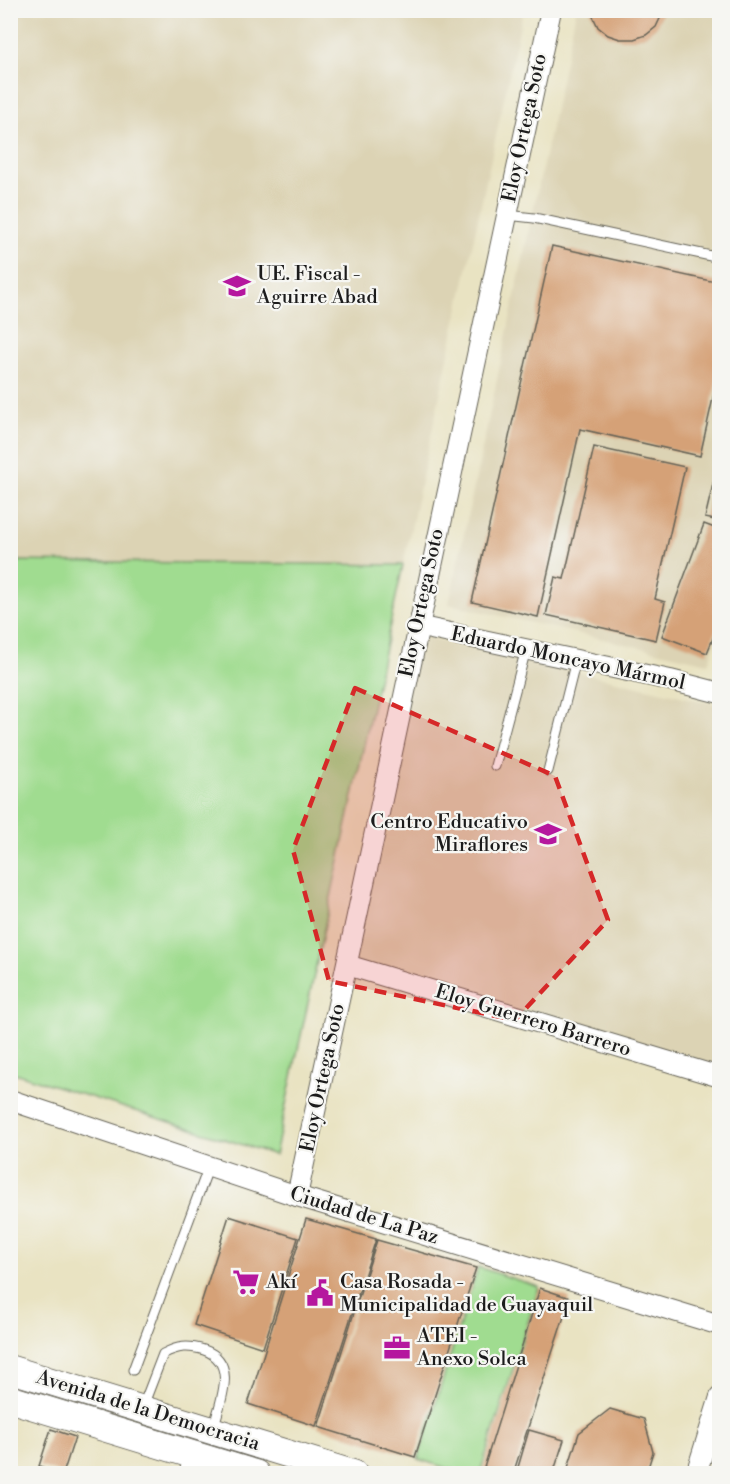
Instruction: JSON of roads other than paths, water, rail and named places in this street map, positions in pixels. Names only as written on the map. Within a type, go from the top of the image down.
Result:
[{"type":"street","name":"Eloy Ortega Soto","points":[[297,1196],[417,626],[551,10]]},
{"type":"street","name":"Eduardo Moncayo Mármol","points":[[417,626],[720,693]]},
{"type":"street","name":"Eloy Guerrero Barrero","points":[[347,965],[720,1077]]},
{"type":"street","name":"Ciudad de La Paz","points":[[10,1100],[297,1196],[720,1325]]},
{"type":"street","name":"Avenida de la Democracia","points":[[10,1369],[354,1473]]},
{"type":"street","points":[[696,1473],[720,1397]]},
{"type":"street","name":"Avenida de la Democracia","points":[[10,1399],[192,1464],[256,1473]]},
{"type":"lane","points":[[506,215],[534,218],[720,258]]},
{"type":"lane","points":[[495,766],[526,649]]},
{"type":"lane","points":[[548,771],[576,660]]},
{"type":"lane","points":[[134,1370],[208,1166]]},
{"type":"lane","points":[[142,1410],[163,1354],[174,1348],[190,1345],[212,1353],[224,1366],[225,1383],[212,1431]]},
{"type":"place","name":"UE. Fiscal - Aguirre Abad","points":[[237,286]]},
{"type":"place","name":"Centro Educativo Miraflores","points":[[548,834]]},
{"type":"place","name":"Akí","points":[[246,1282]]},
{"type":"place","name":"Casa Rosada - Municipalidad de Guayaquil","points":[[320,1293]]},
{"type":"place","name":"ATEI - Anexo Solca","points":[[397,1348]]}]
